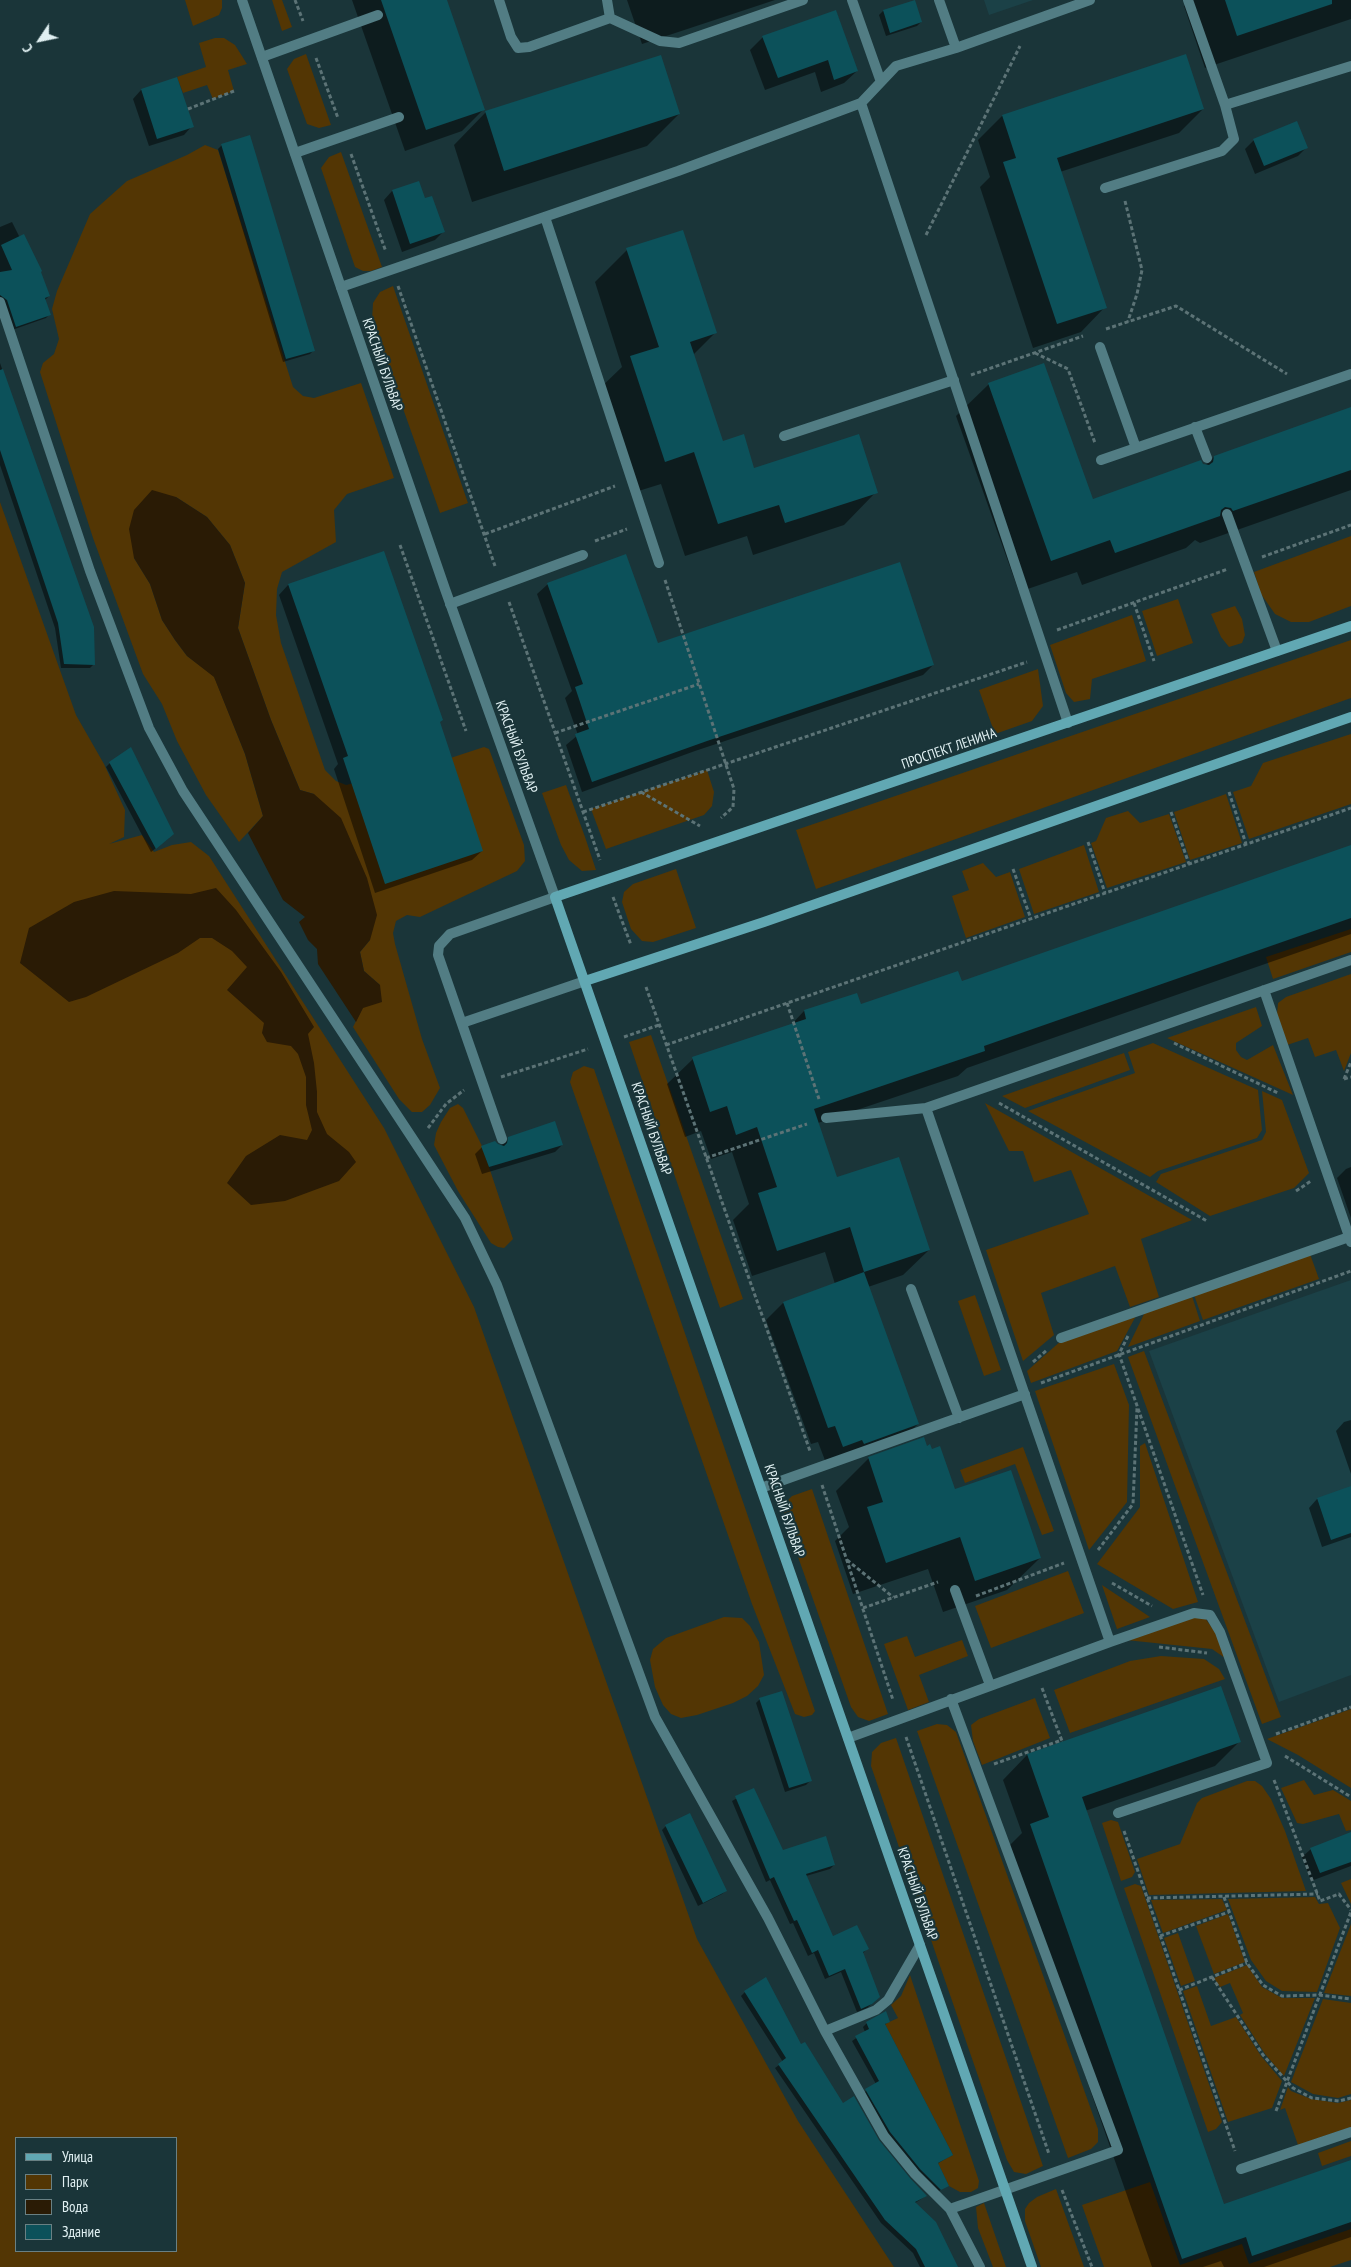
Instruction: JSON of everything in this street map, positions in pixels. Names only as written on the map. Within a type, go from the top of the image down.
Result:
[{"type":"street","name":"КРАСНЫЙ БУЛЬВАР","points":[[242,0],[450,604],[585,981],[1032,2267]]},
{"type":"street","points":[[498,0],[511,37],[518,48],[529,47],[610,18],[660,41],[679,44],[803,0]]},
{"type":"street","points":[[608,0],[610,18]]},
{"type":"street","points":[[852,0],[880,82]]},
{"type":"street","points":[[939,0],[956,48]]},
{"type":"street","points":[[341,287],[678,171],[861,103],[896,66],[956,48],[1090,0]]},
{"type":"street","points":[[1105,188],[1222,151],[1234,139],[1225,105],[1188,0]]},
{"type":"street","points":[[262,56],[378,15]]},
{"type":"street","points":[[1225,105],[1351,66]]},
{"type":"street","points":[[861,103],[1068,722]]},
{"type":"street","points":[[295,153],[399,117]]},
{"type":"street","points":[[545,217],[659,563]]},
{"type":"street","points":[[0,302],[90,571],[149,728],[183,790],[465,1218],[496,1285],[655,1717],[768,1918],[824,2031],[884,2136],[915,2174],[950,2209],[980,2267]]},
{"type":"street","points":[[1100,347],[1136,448]]},
{"type":"street","points":[[1101,460],[1351,374]]},
{"type":"street","points":[[784,436],[954,380]]},
{"type":"street","points":[[1195,428],[1207,458]]},
{"type":"street","points":[[1227,514],[1277,651]]},
{"type":"street","points":[[450,604],[583,556]]},
{"type":"street","name":"ПРОСПЕКТ ЛЕНИНА","points":[[555,897],[1351,626]]},
{"type":"street","points":[[462,1023],[764,922],[1351,717]]},
{"type":"street","points":[[502,1139],[438,955],[439,946],[450,934],[555,897]]},
{"type":"street","points":[[826,1118],[926,1108],[1351,960]]},
{"type":"street","points":[[1061,1338],[1350,1239],[1264,990]]},
{"type":"street","points":[[926,1108],[1110,1642]]},
{"type":"street","points":[[911,1288],[958,1418]]},
{"type":"street","points":[[761,1488],[958,1418],[1024,1392]]},
{"type":"street","points":[[954,1590],[990,1685]]},
{"type":"street","points":[[848,1738],[1174,1619],[1194,1613],[1210,1614],[1220,1632],[1267,1762],[1118,1814]]},
{"type":"street","points":[[950,2209],[1118,2150],[951,1699]]},
{"type":"street","points":[[824,2031],[876,2010],[888,2000],[920,1945]]},
{"type":"street","points":[[1241,2169],[1351,2132]]},
{"type":"path","points":[[295,0],[603,868]]},
{"type":"path","points":[[913,260],[1032,21]]},
{"type":"path","points":[[188,109],[234,91]]},
{"type":"path","points":[[1120,183],[1142,270],[1137,294],[1128,321]]},
{"type":"path","points":[[1100,331],[1176,306],[1309,389]]},
{"type":"path","points":[[954,380],[1091,334]]},
{"type":"path","points":[[1035,353],[1068,368],[1101,460]]},
{"type":"path","points":[[484,534],[632,479]]},
{"type":"path","points":[[583,556],[580,546],[646,522]]},
{"type":"path","points":[[1040,636],[1351,526]]},
{"type":"path","points":[[400,545],[466,731]]},
{"type":"path","points":[[659,563],[734,789],[734,807],[714,822]]},
{"type":"path","points":[[1134,603],[1154,661]]},
{"type":"path","points":[[583,812],[1046,656]]},
{"type":"path","points":[[555,733],[699,684]]},
{"type":"path","points":[[641,792],[701,826]]},
{"type":"path","points":[[1229,792],[1246,844]]},
{"type":"path","points":[[666,1045],[1351,808]]},
{"type":"path","points":[[1171,812],[1189,864]]},
{"type":"path","points":[[692,830],[707,824]]},
{"type":"path","points":[[1088,842],[1105,893]]},
{"type":"path","points":[[600,861],[610,858]]},
{"type":"path","points":[[1013,869],[1031,919]]},
{"type":"path","points":[[612,893],[632,948]]},
{"type":"path","points":[[646,987],[817,1469],[899,1718],[1056,2172],[1092,2267]]},
{"type":"path","points":[[706,1158],[826,1118],[787,1003]]},
{"type":"path","points":[[624,1037],[659,1024]]},
{"type":"path","points":[[1148,1031],[1304,1106]]},
{"type":"path","points":[[413,1139],[430,1126],[452,1099],[465,1089],[593,1047]]},
{"type":"path","points":[[1351,1062],[1344,1079],[1351,1077]]},
{"type":"path","points":[[977,1090],[1207,1221]]},
{"type":"path","points":[[1024,1392],[1119,1354],[1351,1271]]},
{"type":"path","points":[[1019,1375],[1061,1338]]},
{"type":"path","points":[[1119,1354],[1210,1614]]},
{"type":"path","points":[[1137,1404],[1133,1504],[1085,1568],[1174,1619]]},
{"type":"path","points":[[959,1603],[1081,1557]]},
{"type":"path","points":[[846,1559],[893,1598]]},
{"type":"path","points":[[863,1608],[950,1578],[954,1590]]},
{"type":"path","points":[[1150,1646],[1210,1653],[1235,1671]]},
{"type":"path","points":[[977,1770],[1062,1741],[1034,1669]]},
{"type":"path","points":[[1259,1740],[1351,1707]]},
{"type":"path","points":[[1259,1740],[1351,1797]]},
{"type":"path","points":[[1267,1762],[1320,1901],[1339,1894],[1351,1911],[1276,2111]]},
{"type":"path","points":[[1118,1814],[1241,2169]]},
{"type":"path","points":[[1147,1898],[1318,1894]]},
{"type":"path","points":[[1224,1896],[1247,1963],[1263,1985],[1282,1996],[1319,1996],[1351,1999]]},
{"type":"path","points":[[1160,1936],[1229,1912]]},
{"type":"path","points":[[1179,1990],[1247,1963]]},
{"type":"path","points":[[1212,1977],[1263,2055],[1293,2088],[1312,2098],[1339,2102],[1351,2098]]},
{"type":"shaded area","points":[[984,0],[1033,0],[989,15]]},
{"type":"shaded area","points":[[1351,1280],[1351,1675],[1279,1702],[1149,1351]]},
{"type":"green space","points":[[185,0],[222,0],[222,8],[219,15],[193,26]]},
{"type":"green space","points":[[272,0],[282,0],[292,27],[282,31]]},
{"type":"green space","points":[[215,38],[224,38],[235,45],[247,64],[228,70],[234,91],[213,99],[207,85],[183,93],[177,77],[206,67],[199,43]]},
{"type":"green space","points":[[306,54],[331,125],[319,128],[307,124],[287,69],[294,59]]},
{"type":"green space","points":[[205,145],[218,150],[293,387],[303,396],[314,398],[361,383],[394,478],[347,494],[334,510],[336,542],[282,572],[277,589],[276,615],[281,643],[325,770],[336,781],[346,785],[417,769],[484,747],[489,749],[524,845],[525,861],[517,871],[420,917],[407,915],[396,921],[393,933],[395,944],[422,1039],[440,1088],[430,1105],[422,1112],[412,1112],[399,1099],[353,1027],[363,1007],[380,985],[364,971],[360,952],[370,940],[314,794],[300,790],[271,720],[238,628],[245,583],[230,545],[207,517],[176,497],[134,558],[150,584],[162,620],[175,640],[187,656],[214,676],[245,754],[263,816],[239,842],[206,795],[177,741],[162,704],[143,674],[93,538],[40,372],[43,363],[54,354],[59,339],[52,309],[57,291],[90,214],[127,181],[187,155]]},
{"type":"green space","points":[[341,152],[382,267],[371,271],[363,271],[355,267],[321,168],[329,157]]},
{"type":"green space","points":[[393,286],[468,503],[440,513],[372,321],[373,303],[380,292]]},
{"type":"green space","points":[[0,502],[76,715],[104,764],[125,810],[124,837],[109,844],[142,835],[154,852],[172,845],[191,842],[209,856],[384,1128],[474,1307],[697,1939],[798,2121],[894,2267],[0,2267]]},
{"type":"green space","points":[[1351,536],[1351,606],[1309,622],[1291,622],[1275,614],[1261,594],[1254,572]]},
{"type":"green space","points":[[1178,599],[1193,643],[1157,656],[1142,611]]},
{"type":"green space","points":[[1235,606],[1242,619],[1245,635],[1242,643],[1229,647],[1221,637],[1211,614]]},
{"type":"green space","points":[[1132,615],[1146,661],[1092,679],[1090,699],[1074,702],[1066,693],[1050,645]]},
{"type":"green space","points":[[1351,640],[1351,698],[816,889],[796,830]]},
{"type":"green space","points":[[1038,669],[1043,706],[1032,721],[995,734],[979,690]]},
{"type":"green space","points":[[1351,734],[1351,804],[1249,839],[1233,792],[1251,786],[1263,763]]},
{"type":"green space","points":[[707,770],[714,792],[712,806],[704,815],[606,849],[591,809]]},
{"type":"green space","points":[[566,785],[596,870],[582,871],[569,860],[561,845],[542,793]]},
{"type":"green space","points":[[1226,794],[1242,843],[1190,860],[1174,812]]},
{"type":"green space","points":[[1128,811],[1140,823],[1169,814],[1186,862],[1107,888],[1091,843],[1096,841],[1106,818]]},
{"type":"green space","points":[[1084,845],[1099,892],[1034,914],[1019,869]]},
{"type":"green space","points":[[983,863],[996,877],[1010,872],[1025,917],[966,938],[952,896],[969,890],[962,871]]},
{"type":"green space","points":[[676,869],[696,928],[653,942],[642,941],[631,929],[622,902],[624,892],[633,884]]},
{"type":"green space","points":[[1351,929],[1351,952],[1273,979],[1266,957]]},
{"type":"green space","points":[[1351,974],[1351,1053],[1344,1071],[1336,1050],[1315,1057],[1308,1038],[1287,1045],[1277,1015],[1278,1003],[1286,997]]},
{"type":"green space","points":[[1256,1007],[1262,1026],[1236,1043],[1236,1050],[1241,1057],[1247,1060],[1273,1045],[1293,1095],[1167,1038]]},
{"type":"green space","points":[[651,1035],[743,1299],[720,1308],[629,1042]]},
{"type":"green space","points":[[1153,1043],[1258,1090],[1262,1130],[1257,1138],[1158,1171],[1150,1177],[1028,1111],[1135,1073],[1128,1052]]},
{"type":"green space","points":[[1124,1053],[1130,1070],[1025,1108],[1002,1096]]},
{"type":"green space","points":[[584,1066],[594,1069],[815,1711],[812,1715],[804,1717],[795,1714],[752,1604],[570,1082],[573,1072]]},
{"type":"green space","points":[[1262,1091],[1282,1100],[1309,1173],[1294,1188],[1210,1216],[1156,1182],[1161,1174],[1262,1140],[1266,1132]]},
{"type":"green space","points":[[985,1103],[1192,1220],[1141,1239],[1159,1297],[1130,1307],[1115,1266],[1041,1293],[1054,1335],[1023,1361],[986,1250],[1089,1214],[1071,1170],[1034,1182],[1023,1151],[1009,1151]]},
{"type":"green space","points":[[458,1104],[463,1108],[482,1146],[513,1239],[504,1248],[491,1243],[458,1191],[434,1145],[436,1133],[441,1122],[450,1108]]},
{"type":"green space","points":[[1310,1254],[1319,1279],[1203,1320],[1194,1295]]},
{"type":"green space","points":[[975,1295],[1001,1370],[984,1376],[958,1301]]},
{"type":"green space","points":[[1192,1296],[1200,1321],[1128,1347],[1145,1312]]},
{"type":"green space","points":[[1137,1314],[1117,1351],[1031,1383],[1027,1371],[1062,1340]]},
{"type":"green space","points":[[1144,1351],[1281,1717],[1262,1724],[1128,1357]]},
{"type":"green space","points":[[1114,1364],[1129,1405],[1127,1502],[1089,1550],[1035,1391]]},
{"type":"green space","points":[[1145,1443],[1198,1602],[1173,1609],[1097,1564],[1140,1507],[1140,1446]]},
{"type":"green space","points":[[1023,1447],[1054,1531],[1042,1535],[1015,1464],[965,1483],[960,1470]]},
{"type":"green space","points":[[812,1489],[888,1714],[869,1721],[858,1717],[851,1707],[784,1517],[784,1504],[792,1496]]},
{"type":"green space","points":[[1068,1571],[1084,1613],[991,1648],[975,1606]]},
{"type":"green space","points":[[1102,1585],[1150,1617],[1117,1629]]},
{"type":"green space","points":[[724,1617],[742,1618],[750,1626],[759,1642],[764,1675],[758,1686],[747,1696],[733,1703],[697,1715],[681,1718],[671,1714],[663,1705],[655,1687],[650,1660],[653,1649],[666,1638]]},
{"type":"green space","points":[[1195,1617],[1205,1618],[1218,1636],[1225,1658],[1212,1649],[1126,1640]]},
{"type":"green space","points":[[907,1636],[915,1657],[962,1640],[968,1656],[919,1675],[929,1702],[908,1710],[884,1644]]},
{"type":"green space","points":[[1161,1656],[1204,1659],[1219,1669],[1225,1679],[1070,1733],[1054,1690],[1130,1661]]},
{"type":"green space","points":[[1035,1698],[1050,1738],[982,1765],[973,1741],[971,1725],[979,1719]]},
{"type":"green space","points":[[1351,1709],[1351,1788],[1298,1755],[1267,1739]]},
{"type":"green space","points":[[937,1724],[947,1725],[956,1732],[1098,2129],[1098,2142],[1091,2149],[1068,2158],[917,1731]]},
{"type":"green space","points":[[896,1738],[1043,2166],[1026,2174],[1014,2172],[1007,2160],[871,1766],[872,1752],[881,1743]]},
{"type":"green space","points":[[1304,1780],[1314,1795],[1333,1790],[1351,1801],[1351,1830],[1346,1831],[1339,1814],[1303,1824],[1297,1823],[1281,1788]]},
{"type":"green space","points":[[1247,1781],[1255,1781],[1262,1786],[1271,1799],[1285,1831],[1306,1891],[1149,1895],[1137,1859],[1180,1844],[1197,1803],[1202,1798]]},
{"type":"green space","points":[[1111,1820],[1118,1822],[1135,1872],[1132,1877],[1121,1881],[1102,1823]]},
{"type":"green space","points":[[1351,1879],[1351,1904],[1341,1883]]},
{"type":"green space","points":[[1135,1884],[1141,1886],[1222,2122],[1216,2129],[1208,2132],[1124,1888]]},
{"type":"green space","points":[[1315,1897],[1319,1904],[1328,1903],[1340,1928],[1317,1992],[1282,1991],[1266,1981],[1251,1960],[1228,1899]]},
{"type":"green space","points":[[1222,1899],[1227,1910],[1163,1933],[1151,1900]]},
{"type":"green space","points":[[1228,1914],[1245,1962],[1214,1974],[1196,1926]]},
{"type":"green space","points":[[1351,1924],[1351,1996],[1324,1993]]},
{"type":"green space","points":[[1178,1933],[1195,1981],[1181,1986],[1164,1938]]},
{"type":"green space","points":[[1247,1965],[1262,1987],[1282,1998],[1315,1998],[1284,2076],[1265,2054],[1240,2015],[1243,2013],[1230,1983],[1220,1987],[1214,1978]]},
{"type":"green space","points":[[910,1975],[979,2181],[978,2188],[971,2192],[960,2192],[949,2186],[938,2163],[953,2155],[885,2024],[898,2018],[891,2005],[901,1996]]},
{"type":"green space","points":[[1197,1986],[1211,2026],[1236,2017],[1261,2056],[1282,2081],[1272,2108],[1228,2122],[1183,1991]]},
{"type":"green space","points":[[1323,1999],[1351,2003],[1351,2094],[1338,2098],[1313,2094],[1291,2082]]},
{"type":"green space","points":[[1288,2087],[1291,2091],[1311,2099],[1338,2103],[1351,2100],[1351,2127],[1298,2145],[1285,2108],[1280,2110]]},
{"type":"green space","points":[[1351,2141],[1351,2156],[1322,2166],[1318,2153]]},
{"type":"green space","points":[[1150,2182],[1180,2265],[1242,2244],[1249,2264],[1351,2229],[1351,2260],[1330,2267],[1104,2267],[1082,2205]]},
{"type":"green space","points":[[1056,2189],[1084,2267],[1041,2267],[1025,2221],[1025,2209],[1037,2197]]},
{"type":"green space","points":[[984,2203],[1006,2267],[993,2267],[978,2228],[976,2207]]},
{"type":"water","points":[[152,490],[176,497],[207,517],[230,545],[245,583],[238,628],[271,720],[300,790],[314,794],[341,818],[367,878],[377,915],[370,940],[360,952],[364,971],[380,985],[382,1002],[363,1008],[356,1022],[318,964],[317,949],[308,940],[299,922],[305,917],[283,900],[248,833],[263,816],[245,754],[214,677],[187,656],[175,640],[162,620],[150,584],[134,558],[129,529],[134,510]]},
{"type":"water","points":[[216,888],[236,910],[281,972],[314,1027],[308,1034],[314,1063],[317,1112],[327,1134],[349,1152],[356,1162],[339,1181],[285,1201],[251,1205],[227,1183],[246,1156],[280,1135],[307,1140],[312,1130],[306,1105],[306,1077],[298,1054],[291,1046],[267,1042],[262,1033],[264,1023],[227,990],[247,967],[232,951],[212,938],[200,938],[178,953],[86,997],[69,1002],[20,963],[29,928],[74,902],[114,891],[191,894]]},
{"type":"building","points":[[381,0],[447,0],[485,110],[426,130]]},
{"type":"building","points":[[915,0],[922,22],[890,33],[883,10]]},
{"type":"building","points":[[1225,0],[1332,0],[1332,4],[1237,36]]},
{"type":"building","points":[[836,10],[858,71],[834,80],[828,60],[778,78],[762,36]]},
{"type":"building","points":[[1186,54],[1204,109],[1057,158],[1107,308],[1057,324],[1003,162],[1016,158],[1002,115]]},
{"type":"building","points":[[661,55],[680,114],[504,171],[485,111]]},
{"type":"building","points":[[177,77],[194,127],[157,139],[141,89]]},
{"type":"building","points":[[1297,121],[1308,148],[1264,166],[1253,139]]},
{"type":"building","points":[[250,135],[315,351],[286,359],[221,144]]},
{"type":"building","points":[[419,181],[425,198],[432,196],[445,232],[410,244],[392,190]]},
{"type":"building","points":[[683,230],[717,333],[690,342],[723,441],[744,434],[754,468],[859,434],[878,493],[785,523],[779,505],[718,524],[694,452],[665,462],[630,356],[659,347],[626,248]]},
{"type":"building","points":[[24,234],[42,271],[50,296],[45,298],[51,315],[16,327],[7,300],[0,295],[0,272],[12,270],[1,245]]},
{"type":"building","points":[[1044,363],[1093,499],[1201,460],[1203,464],[1209,465],[1213,462],[1214,456],[1351,407],[1351,470],[1233,511],[1231,508],[1225,507],[1221,510],[1220,516],[1115,553],[1110,540],[1051,561],[988,383]]},
{"type":"building","points":[[3,369],[94,627],[95,665],[64,664],[58,623],[0,450],[0,370]]},
{"type":"building","points":[[384,551],[443,720],[440,722],[483,851],[385,884],[343,758],[348,756],[288,584]]},
{"type":"building","points":[[626,554],[658,643],[900,562],[934,665],[707,741],[592,782],[575,734],[589,729],[575,687],[583,684],[547,583]]},
{"type":"building","points":[[131,747],[174,834],[156,849],[109,762]]},
{"type":"building","points":[[1351,845],[1351,918],[984,1046],[985,1051],[814,1109],[837,1177],[899,1157],[930,1250],[864,1272],[850,1227],[777,1251],[758,1193],[777,1187],[757,1127],[736,1135],[727,1106],[710,1112],[692,1057],[806,1019],[804,1010],[857,993],[861,1004],[958,971],[962,981]]},
{"type":"building","points":[[555,1121],[563,1145],[489,1167],[481,1146],[495,1141],[504,1146],[507,1143],[508,1137]]},
{"type":"building","points":[[864,1272],[919,1424],[864,1444],[862,1440],[843,1447],[835,1426],[828,1428],[783,1302]]},
{"type":"building","points":[[924,1437],[927,1446],[930,1444],[932,1449],[940,1446],[955,1489],[1011,1470],[1041,1558],[975,1581],[960,1537],[886,1563],[867,1507],[883,1502],[868,1457]]},
{"type":"building","points":[[1351,1486],[1351,1533],[1331,1540],[1317,1498]]},
{"type":"building","points":[[1221,1686],[1241,1742],[1082,1797],[1224,2204],[1351,2160],[1351,2222],[1252,2256],[1246,2237],[1182,2259],[1030,1824],[1049,1817],[1027,1754]]},
{"type":"building","points":[[782,1691],[812,1781],[789,1788],[759,1698]]},
{"type":"building","points":[[754,1788],[783,1850],[826,1836],[835,1865],[806,1874],[833,1936],[857,1925],[869,1949],[863,1952],[880,1997],[872,2004],[861,2009],[845,1969],[829,1976],[818,1950],[812,1953],[797,1920],[794,1921],[774,1877],[770,1879],[735,1796]]},
{"type":"building","points":[[690,1813],[727,1891],[703,1903],[665,1825]]},
{"type":"building","points":[[1351,1832],[1351,1862],[1320,1873],[1310,1848]]},
{"type":"building","points":[[766,1977],[801,2044],[805,2042],[843,2103],[854,2096],[879,2140],[927,2196],[915,2202],[936,2222],[958,2267],[925,2267],[916,2249],[885,2220],[778,2064],[786,2058],[744,1991]]},
{"type":"building","points":[[886,2011],[890,2022],[885,2024],[953,2155],[938,2163],[949,2186],[941,2190],[920,2169],[890,2132],[865,2089],[879,2081],[855,2036],[869,2029],[866,2022]]}]
